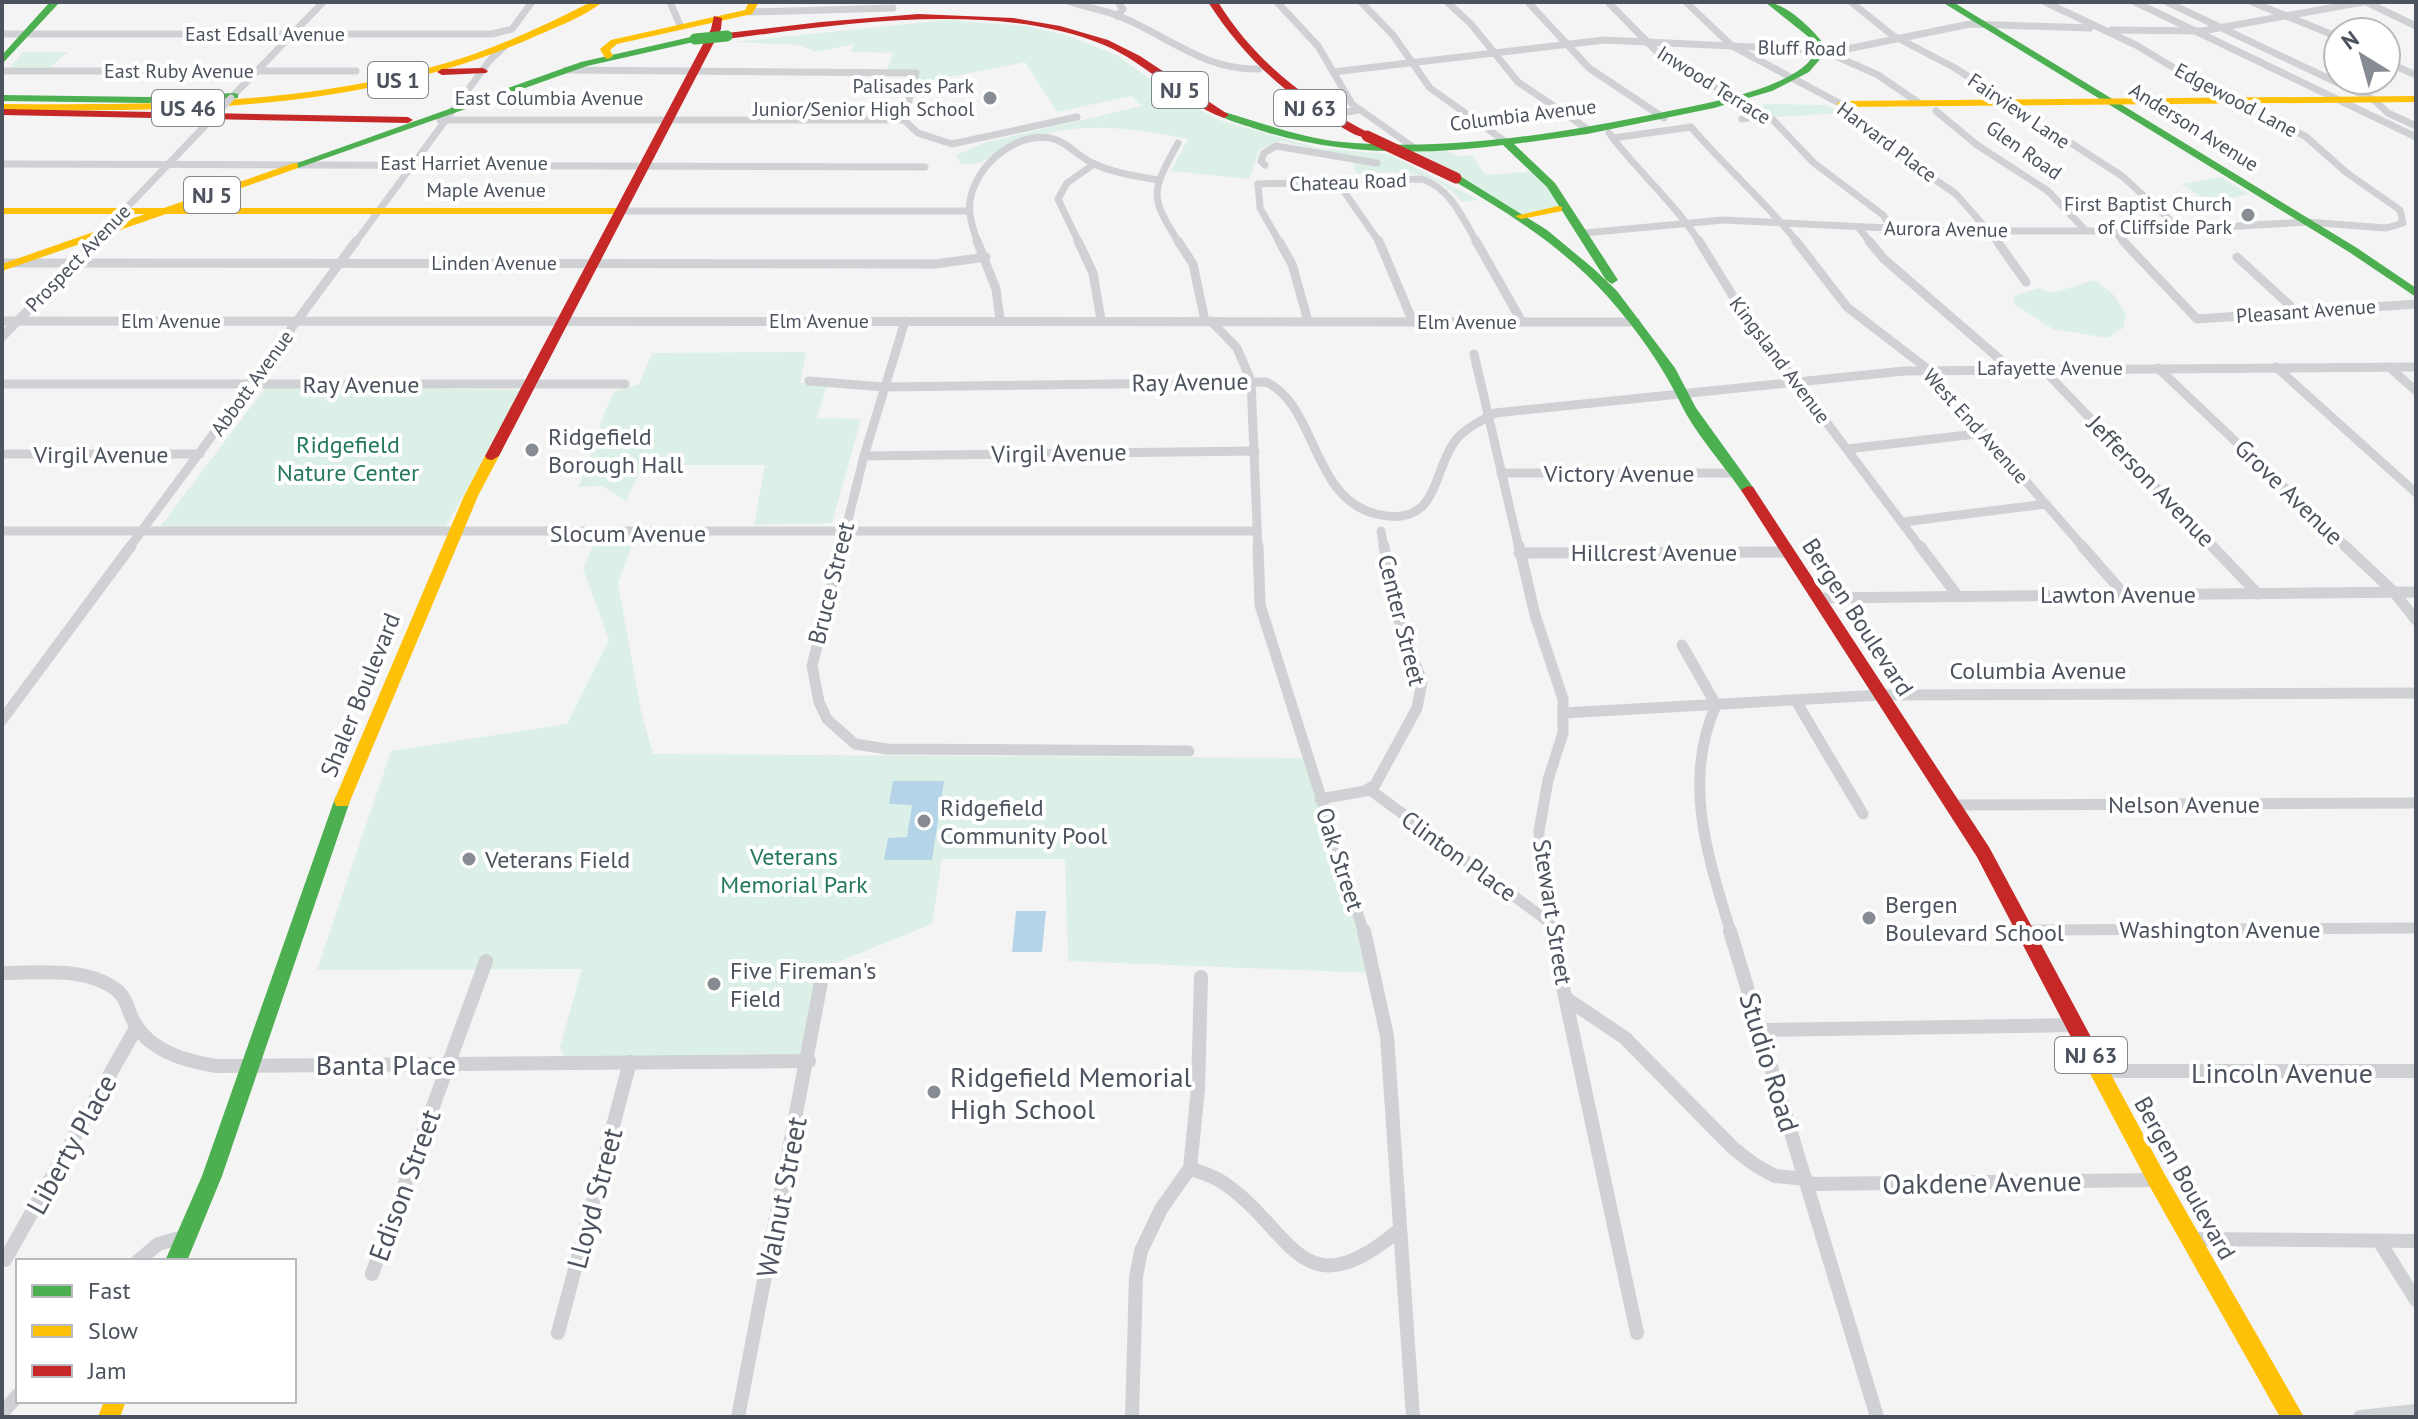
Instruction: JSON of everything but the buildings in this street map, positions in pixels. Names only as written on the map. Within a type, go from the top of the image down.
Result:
[{"type":"main road","points":[[2,61],[55,2]]},
{"type":"main road","name":"US 1","points":[[2,105],[147,100],[224,106],[480,48],[546,23],[586,2]]},
{"type":"main road","name":"US 1","points":[[2,105],[117,114],[309,99],[410,77],[598,2]]},
{"type":"main road","points":[[546,23],[572,10],[609,2]]},
{"type":"main road","points":[[974,2],[1029,21]]},
{"type":"main road","name":"Bergen Boulevard","points":[[1213,2],[1228,30],[1259,69],[1297,100],[1456,178],[1552,236],[1592,269],[1633,318],[1686,393],[1690,408],[1737,473],[1952,805],[2024,930],[2157,1180],[2293,1417]]},
{"type":"main road","name":"Glen Road","points":[[1770,2],[1814,36],[1823,50]]},
{"type":"main road","name":"Anderson Avenue","points":[[1947,2],[2307,222],[2416,293]]},
{"type":"main road","points":[[608,56],[605,49],[614,42],[751,7]]},
{"type":"main road","name":"NJ 5","points":[[7,265],[423,120],[450,114],[608,56],[695,39],[922,14],[1029,21],[1104,41],[1144,62],[1206,106],[1291,143]]},
{"type":"main road","name":"Shaler Boulevard","points":[[177,1259],[212,1176],[284,961],[311,898],[353,771],[471,496],[718,25],[717,18]]},
{"type":"main road","name":"US 46","points":[[2,105],[150,109],[256,102],[393,78],[506,41]]},
{"type":"main road","name":"US 46","points":[[2,105],[158,105],[264,97],[384,76],[480,48]]},
{"type":"main road","name":"NJ 5","points":[[1740,110],[1818,63],[1823,50]]},
{"type":"main road","points":[[410,77],[444,71],[483,71]]},
{"type":"main road","points":[[2115,104],[2248,107],[2416,99]]},
{"type":"main road","points":[[1841,104],[1928,107],[2006,102],[2024,107],[2230,100],[2349,104]]},
{"type":"main road","points":[[2378,103],[2416,106]]},
{"type":"main road","name":"East Columbia Avenue","points":[[224,106],[423,120]]},
{"type":"main road","name":"Columbia Avenue","points":[[1291,143],[1413,147],[1506,142],[1637,128],[1664,118],[1711,108],[1740,110]]},
{"type":"main road","points":[[1506,142],[1523,153],[1560,207],[1585,233],[1633,318]]},
{"type":"main road","points":[[1521,216],[1549,213],[1560,207]]},
{"type":"main road","points":[[1560,207],[1552,236],[1585,233]]},
{"type":"main road","name":"Maple Avenue","points":[[2,211],[621,211]]},
{"type":"street","name":"Prospect Avenue","points":[[2,337],[323,2]]},
{"type":"street","name":"Abbott Avenue","points":[[2,720],[532,2]]},
{"type":"street","points":[[670,2],[680,25]]},
{"type":"street","points":[[1070,2],[1117,16],[1223,67],[1242,72],[1259,69]]},
{"type":"street","points":[[1117,16],[1123,9],[1118,2]]},
{"type":"street","points":[[1277,2],[1318,46],[1358,110],[1413,147]]},
{"type":"street","points":[[1361,2],[1393,35],[1438,95],[1506,142]]},
{"type":"street","name":"Kingsland Avenue","points":[[1447,2],[1518,82],[1602,132],[1687,222],[1739,306],[1957,595]]},
{"type":"street","points":[[1528,2],[1589,68],[1664,118]]},
{"type":"street","name":"Inwood Terrace","points":[[1608,2],[1666,60],[1740,110],[1766,115],[1814,163],[1883,215],[1892,229]]},
{"type":"street","name":"Harvard Place","points":[[1686,2],[1732,46],[1841,104],[1905,160],[1956,194],[1990,230],[2026,282]]},
{"type":"street","name":"Fairview Lane","points":[[1851,2],[1898,39],[1955,68],[2122,176],[2180,229]]},
{"type":"street","name":"Edgewood Lane","points":[[2045,2],[2305,136],[2347,173],[2400,210],[2405,219],[2394,227],[2307,222]]},
{"type":"street","points":[[2135,2],[2416,137]]},
{"type":"street","points":[[2167,2],[2378,103],[2416,126]]},
{"type":"street","points":[[2252,2],[2322,30]]},
{"type":"street","points":[[2365,2],[2416,26]]},
{"type":"street","name":"Bluff Road","points":[[1333,72],[1567,43],[1646,41],[1849,50],[1982,23],[2160,33],[2223,28],[2365,2]]},
{"type":"street","points":[[751,7],[857,5],[893,8]]},
{"type":"street","name":"East Edsall Avenue","points":[[2,34],[292,34],[506,41]]},
{"type":"street","name":"Glen Road","points":[[1823,50],[1878,75],[1928,107],[1977,145],[2048,191],[2084,229]]},
{"type":"street","points":[[566,70],[916,73],[904,120],[918,133],[952,144],[1077,117]]},
{"type":"street","name":"East Ruby Avenue","points":[[2,71],[355,74]]},
{"type":"street","points":[[1325,116],[1358,110]]},
{"type":"street","points":[[1740,110],[1766,115]]},
{"type":"street","name":"East Columbia Avenue","points":[[450,114],[668,120],[904,120]]},
{"type":"street","name":"West End Avenue","points":[[1637,128],[1691,127],[1725,167],[1761,197],[1847,307],[1929,370],[2124,594]]},
{"type":"street","points":[[1000,320],[999,293],[969,211],[976,179],[989,160],[1037,138],[1055,140],[1094,164],[1158,180]]},
{"type":"street","points":[[1178,143],[1158,180],[1156,206],[1193,264],[1208,321]]},
{"type":"street","points":[[1265,165],[1261,161],[1264,153],[1291,143],[1377,163]]},
{"type":"street","name":"East Harriet Avenue","points":[[2,164],[925,167]]},
{"type":"street","points":[[1094,164],[1067,183],[1058,199],[1093,273],[1101,320]]},
{"type":"street","name":"Chateau Road","points":[[1308,321],[1286,250],[1260,208],[1258,184],[1422,179],[1437,184],[1458,210],[1522,322]]},
{"type":"street","points":[[1338,183],[1383,247],[1413,322]]},
{"type":"street","name":"Maple Avenue","points":[[621,211],[969,211]]},
{"type":"street","name":"Aurora Avenue","points":[[1585,233],[1687,222],[1779,221],[1892,229],[2113,230],[2307,222]]},
{"type":"street","points":[[1858,227],[1884,259],[2010,368]]},
{"type":"street","name":"Pleasant Avenue","points":[[2113,230],[2197,319],[2416,304]]},
{"type":"street","name":"Linden Avenue","points":[[7,265],[935,264],[986,257]]},
{"type":"street","points":[[2237,257],[2297,312]]},
{"type":"street","name":"Elm Avenue","points":[[2,321],[1522,322],[1633,318]]},
{"type":"street","name":"Bruce Street","points":[[905,321],[864,456],[812,666],[819,702],[827,719],[855,744],[887,749],[1189,751]]},
{"type":"street","name":"Oak Street","points":[[1208,321],[1237,348],[1251,381],[1256,578],[1264,626],[1363,928],[1387,1036],[1413,1417]]},
{"type":"street","name":"Stewart Street","points":[[1474,354],[1535,615],[1559,679],[1564,713],[1563,733],[1548,780],[1539,831],[1539,858],[1549,922],[1637,1333]]},
{"type":"street","points":[[2276,367],[2416,493]]},
{"type":"street","points":[[2389,367],[2416,391]]},
{"type":"street","name":"Lafayette Avenue","points":[[1686,393],[1929,370],[2416,367]]},
{"type":"street","name":"Grove Avenue","points":[[2158,368],[2394,592],[2416,620]]},
{"type":"street","name":"Jefferson Avenue","points":[[2043,369],[2258,594]]},
{"type":"street","name":"Ray Avenue","points":[[809,381],[884,387],[1266,382],[1281,390],[1342,496],[1357,509],[1378,515],[1399,515],[1425,505],[1453,441],[1467,426],[1488,416],[1686,393]]},
{"type":"street","name":"Ray Avenue","points":[[2,384],[625,384]]},
{"type":"street","points":[[1847,449],[1985,433]]},
{"type":"street","name":"Virgil Avenue","points":[[864,456],[1255,451]]},
{"type":"street","name":"Virgil Avenue","points":[[2,454],[200,454]]},
{"type":"street","name":"Victory Avenue","points":[[1501,473],[1737,473]]},
{"type":"street","points":[[1903,522],[2046,504]]},
{"type":"street","name":"Slocum Avenue","points":[[2,531],[455,534],[1254,531]]},
{"type":"street","name":"Center Street","points":[[1369,789],[1417,708],[1422,682],[1396,611],[1381,531]]},
{"type":"street","name":"Hillcrest Avenue","points":[[1519,553],[1788,552]]},
{"type":"street","name":"Lawton Avenue","points":[[1819,598],[2416,592]]},
{"type":"street","points":[[1682,645],[1716,705]]},
{"type":"street","name":"Columbia Avenue","points":[[1564,713],[1881,695],[2416,693]]},
{"type":"street","points":[[1796,701],[1863,814]]},
{"type":"street","name":"Studio Road","points":[[1716,705],[1705,726],[1701,749],[1699,798],[1702,831],[1877,1417]]},
{"type":"street","points":[[1320,799],[1369,789]]},
{"type":"street","name":"Clinton Place","points":[[1369,789],[1549,922]]},
{"type":"street","name":"Nelson Avenue","points":[[1952,805],[2416,803]]},
{"type":"street","name":"Washington Avenue","points":[[2024,930],[2416,928]]},
{"type":"street","name":"Edison Street","points":[[372,1274],[486,961]]},
{"type":"street","name":"Banta Place","points":[[2,973],[65,974],[102,982],[128,1001],[136,1028],[174,1056],[216,1066],[809,1061]]},
{"type":"street","name":"Walnut Street","points":[[738,1417],[809,1061],[822,977]]},
{"type":"street","points":[[1132,1417],[1136,1277],[1141,1251],[1161,1209],[1190,1168],[1198,1089],[1201,977]]},
{"type":"street","name":"Oakdene Avenue","points":[[1567,999],[1625,1038],[1733,1148],[1775,1176],[1806,1182],[2157,1180]]},
{"type":"street","points":[[1759,1030],[2074,1025]]},
{"type":"street","name":"Liberty Place","points":[[5,1260],[136,1028]]},
{"type":"street","name":"Lloyd Street","points":[[558,1333],[630,1062]]},
{"type":"street","name":"Lincoln Avenue","points":[[2099,1071],[2416,1071]]},
{"type":"street","points":[[1190,1168],[1220,1181],[1288,1249],[1316,1264],[1348,1264],[1364,1258],[1400,1229]]},
{"type":"street","points":[[140,1259],[158,1244],[188,1235]]},
{"type":"street","points":[[2190,1239],[2416,1241]]},
{"type":"street","points":[[2379,1241],[2416,1300]]},
{"type":"street","points":[[2,1413],[16,1397]]},
{"type":"street","points":[[2360,1417],[2416,1411]]},
{"type":"green space","points":[[946,20],[1026,26],[1069,36],[1116,55],[1176,97],[1219,120],[1318,148],[1388,154],[1479,200],[1462,202],[1438,182],[1414,174],[1356,173],[1351,158],[1281,141],[1260,149],[1249,179],[1171,171],[1188,139],[1108,128],[1049,133],[981,162],[961,164],[955,155],[987,142],[1142,106],[1131,96],[1057,112],[1025,62],[919,83],[915,70],[887,71],[893,53],[851,52],[854,44],[815,52],[800,45],[734,42]]},
{"type":"green space","points":[[23,52],[68,52],[50,67],[11,67]]},
{"type":"green space","points":[[1824,105],[1846,113],[1775,117],[1760,106]]},
{"type":"green space","points":[[1391,147],[1439,147],[1458,156],[1472,155],[1485,175],[1538,171],[1562,204],[1558,209],[1521,216]]},
{"type":"green space","points":[[2221,177],[2249,194],[2210,203],[2181,184]]},
{"type":"green space","points":[[2094,280],[2113,294],[2126,314],[2123,328],[2108,338],[2053,329],[2015,305],[2013,296],[2039,288],[2053,293]]},
{"type":"green space","points":[[806,352],[800,383],[827,384],[817,418],[861,419],[832,523],[754,525],[765,465],[643,465],[626,501],[602,486],[578,487],[615,391],[639,384],[652,353]]},
{"type":"green space","name":"Ridgefield Nature Center","points":[[266,387],[523,390],[444,530],[160,527]]},
{"type":"green space","name":"Veterans Memorial Park","points":[[595,541],[632,545],[618,583],[641,711],[653,754],[1311,758],[1374,973],[1068,961],[1065,859],[942,859],[932,924],[826,967],[809,1061],[568,1066],[560,1047],[582,969],[317,970],[391,751],[567,724],[609,640],[583,569]]},
{"type":"water","name":"Ridgefield Community Pool","points":[[893,781],[944,781],[932,860],[884,860],[888,838],[907,837],[912,805],[889,804]]},
{"type":"water","points":[[1016,911],[1046,911],[1042,952],[1012,952]]},
{"type":"traffic: fast","points":[[2,61],[55,2]]},
{"type":"traffic: fast","points":[[1224,115],[1278,133],[1340,145],[1403,148],[1478,145],[1587,131],[1714,105],[1768,89],[1806,70],[1823,50],[1814,36],[1770,2]]},
{"type":"traffic: fast","points":[[1947,2],[2353,250],[2416,293]]},
{"type":"traffic: fast","points":[[695,39],[727,36]]},
{"type":"traffic: fast","points":[[294,166],[584,64],[695,39]]},
{"type":"traffic: fast","points":[[2,98],[147,100],[234,96]]},
{"type":"traffic: fast","points":[[1506,142],[1551,185],[1612,280]]},
{"type":"traffic: fast","points":[[1456,178],[1543,232],[1590,271],[1612,294],[1671,371],[1690,408],[1748,490]]},
{"type":"traffic: fast","points":[[177,1259],[212,1176],[342,801]]},
{"type":"traffic: slow","points":[[2,107],[175,106],[347,89],[477,56],[530,35],[598,2]]},
{"type":"traffic: slow","points":[[608,56],[605,49],[614,42],[749,12],[754,2]]},
{"type":"traffic: slow","points":[[1841,104],[2416,99]]},
{"type":"traffic: slow","points":[[2,268],[294,166]]},
{"type":"traffic: slow","points":[[1521,216],[1558,209]]},
{"type":"traffic: slow","points":[[2,211],[621,211]]},
{"type":"traffic: slow","points":[[342,801],[471,496],[492,456]]},
{"type":"traffic: slow","points":[[2092,1058],[2157,1180],[2293,1417]]},
{"type":"traffic: slow","points":[[109,1417],[114,1403]]},
{"type":"traffic: jam","points":[[1213,2],[1243,45],[1279,81],[1320,111],[1367,136]]},
{"type":"traffic: jam","points":[[727,36],[821,24],[918,17],[1013,21],[1060,29],[1121,49],[1193,98],[1224,115]]},
{"type":"traffic: jam","points":[[492,456],[716,29],[717,18]]},
{"type":"traffic: jam","points":[[442,72],[483,71]]},
{"type":"traffic: jam","points":[[2,112],[408,120]]},
{"type":"traffic: jam","points":[[1367,136],[1456,178]]},
{"type":"traffic: jam","points":[[1748,490],[1983,852],[2092,1058]]},
{"type":"place","name":"Palisades Park Junior/Senior High School","points":[[990,98]]},
{"type":"place","name":"First Baptist Church of Cliffside Park","points":[[2248,215]]},
{"type":"place","name":"Ridgefield Borough Hall","points":[[532,450]]},
{"type":"place","name":"Ridgefield Community Pool","points":[[924,821]]},
{"type":"place","name":"Veterans Field","points":[[469,859]]},
{"type":"place","name":"Bergen Boulevard School","points":[[1869,918]]},
{"type":"place","name":"Five Fireman's Field","points":[[714,984]]},
{"type":"place","name":"Ridgefield Memorial High School","points":[[934,1092]]}]
